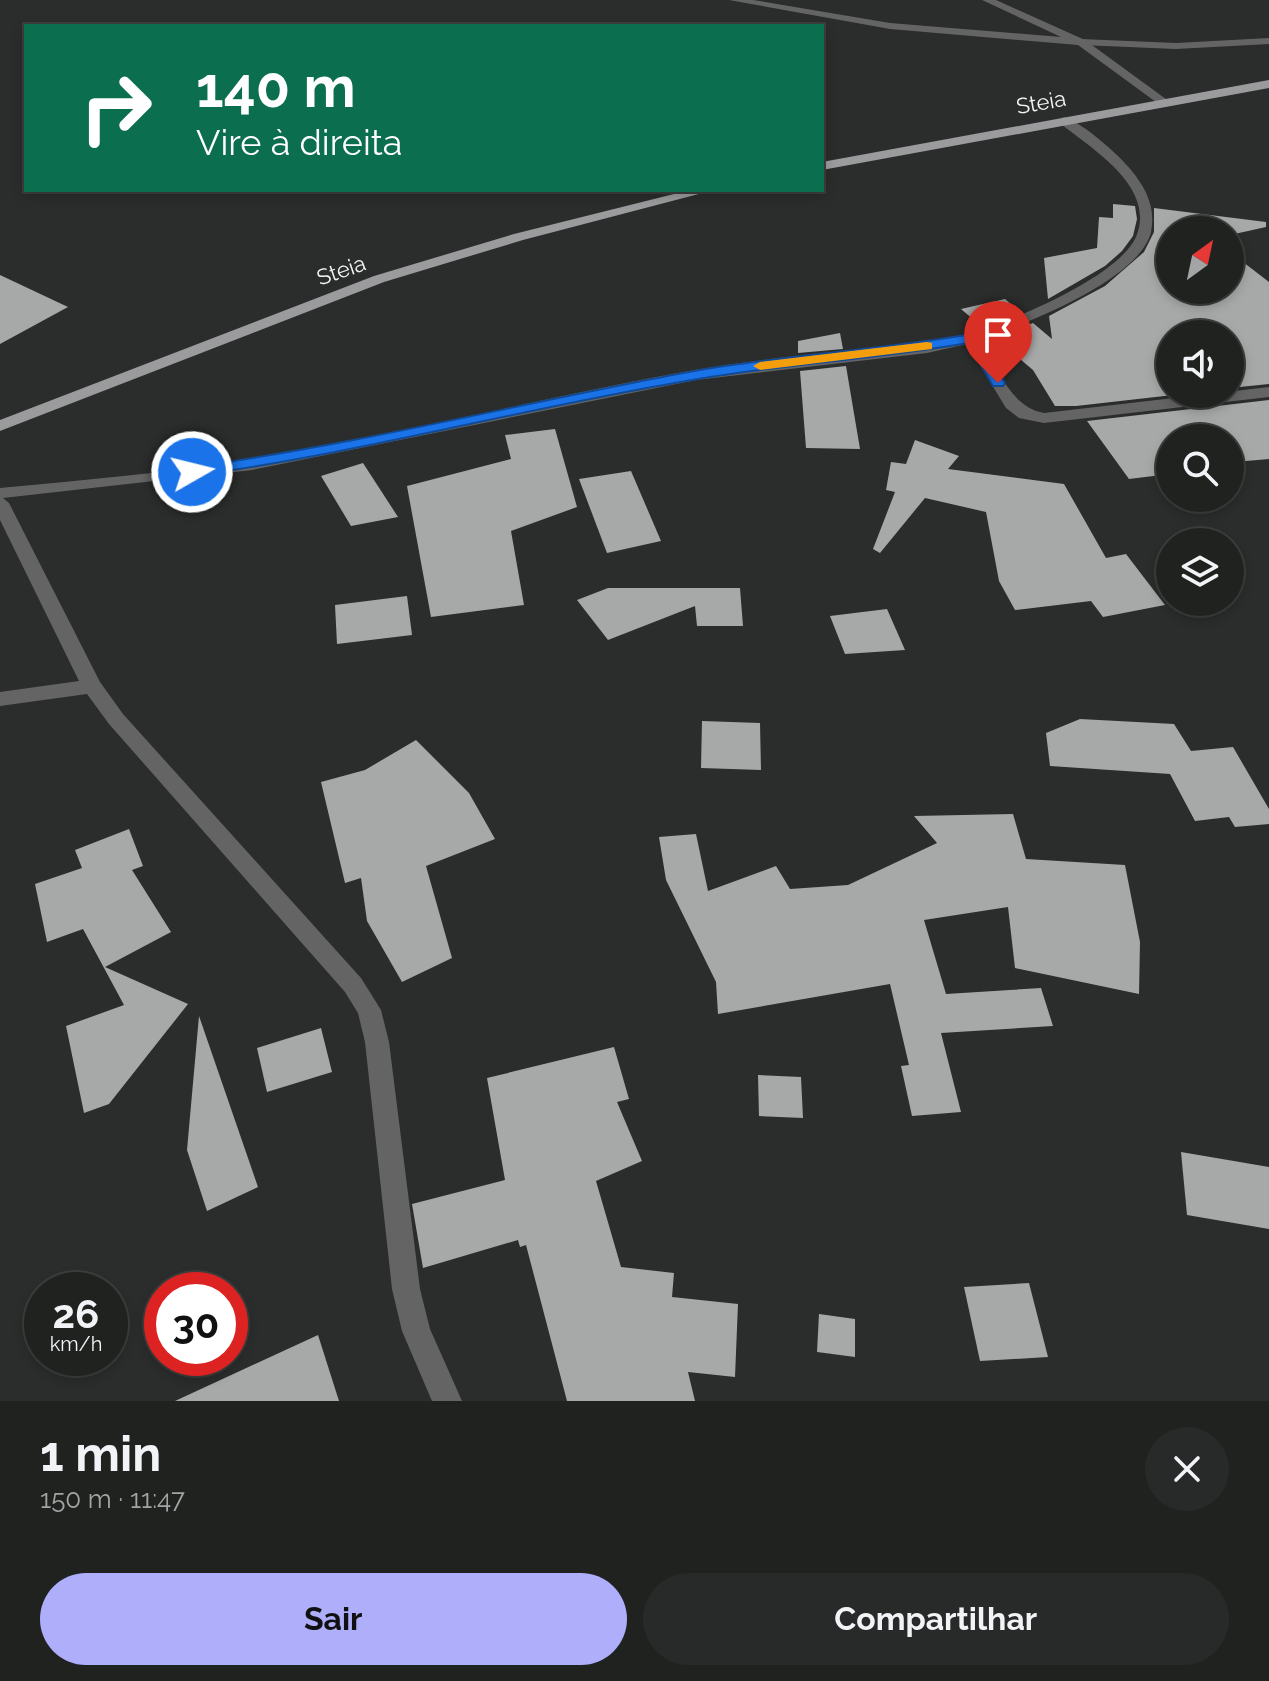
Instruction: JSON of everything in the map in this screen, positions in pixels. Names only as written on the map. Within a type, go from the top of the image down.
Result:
[{"type":"main road","name":"Steia","points":[[824,166],[1269,84]]},
{"type":"main road","name":"Steia","points":[[0,426],[349,290],[598,215],[698,192]]},
{"type":"street","points":[[734,0],[890,26],[1081,42],[1176,46],[1269,41]]},
{"type":"street","points":[[987,0],[1081,42],[1164,102]]},
{"type":"street","points":[[0,493],[130,480],[285,459],[696,375],[972,339],[1027,318],[1068,297],[1127,257],[1144,238],[1146,221],[1139,188],[1128,172],[1065,121]]},
{"type":"street","points":[[972,339],[1012,405],[1025,415],[1044,418],[1269,392]]},
{"type":"street","points":[[0,503],[92,686],[116,719],[353,985],[369,1010],[377,1042],[406,1289],[416,1331],[447,1401]]},
{"type":"street","points":[[0,699],[92,686]]},
{"type":"building","points":[[1113,204],[1135,206],[1137,219],[1133,236],[1105,266],[1048,299],[1044,258],[1097,248],[1099,217],[1113,218]]},
{"type":"building","points":[[1154,208],[1218,216],[1156,216],[1156,304],[1244,304],[1244,263],[1269,282],[1269,384],[1244,387],[1244,320],[1156,320],[1156,397],[1055,406],[1033,370],[995,338],[1033,323],[1052,339],[1049,316],[1105,286],[1144,252],[1154,232]]},
{"type":"building","points":[[1244,219],[1266,222],[1266,227],[1244,232]]},
{"type":"building","points":[[0,275],[68,307],[0,344]]},
{"type":"building","points":[[1005,299],[1020,312],[982,327],[961,309]]},
{"type":"building","points":[[840,333],[843,349],[798,353],[798,341]]},
{"type":"building","points":[[846,366],[860,449],[806,448],[800,371]]},
{"type":"building","points":[[1269,400],[1269,459],[1244,461],[1244,424],[1156,424],[1156,476],[1129,479],[1087,421],[1200,408],[1244,408],[1244,403]]},
{"type":"building","points":[[555,429],[577,507],[511,531],[524,605],[431,617],[407,486],[511,459],[505,435]]},
{"type":"building","points":[[915,440],[959,456],[948,469],[1064,484],[1106,558],[1126,554],[1156,593],[1156,607],[1103,617],[1091,601],[1015,610],[999,581],[986,512],[925,498],[880,553],[873,549],[895,492],[886,490],[891,462],[906,464]]},
{"type":"building","points":[[363,463],[398,517],[351,526],[321,476]]},
{"type":"building","points":[[631,471],[661,541],[607,553],[579,479]]},
{"type":"building","points":[[608,588],[740,588],[743,626],[697,626],[695,606],[608,640],[577,600]]},
{"type":"building","points":[[407,596],[412,635],[337,644],[335,605]]},
{"type":"building","points":[[887,609],[905,650],[845,654],[830,616]]},
{"type":"building","points":[[1080,719],[1174,724],[1191,751],[1233,747],[1269,809],[1269,824],[1235,827],[1229,817],[1195,821],[1170,774],[1050,766],[1046,733]]},
{"type":"building","points":[[702,721],[760,723],[761,770],[701,768]]},
{"type":"building","points":[[416,740],[469,793],[495,839],[426,866],[452,958],[402,982],[367,921],[361,878],[345,883],[321,782],[365,770]]},
{"type":"building","points":[[1013,814],[1026,859],[1125,865],[1140,942],[1139,994],[1015,968],[1008,907],[924,920],[946,994],[1041,988],[1053,1026],[941,1033],[961,1112],[912,1116],[901,1066],[909,1065],[890,984],[718,1014],[716,982],[666,880],[659,837],[696,834],[708,891],[776,866],[790,889],[848,885],[937,843],[914,816]]},
{"type":"building","points":[[129,829],[143,866],[132,870],[171,932],[105,967],[188,1004],[109,1104],[84,1113],[66,1026],[124,1005],[83,929],[47,942],[35,884],[82,868],[75,850]]},
{"type":"building","points":[[199,1016],[258,1187],[207,1211],[187,1150]]},
{"type":"building","points":[[321,1028],[332,1072],[267,1092],[257,1048]]},
{"type":"building","points":[[614,1047],[629,1099],[617,1102],[642,1161],[596,1181],[621,1267],[674,1273],[672,1297],[738,1304],[735,1377],[688,1372],[695,1401],[567,1401],[526,1245],[520,1247],[518,1240],[423,1268],[412,1204],[505,1180],[487,1078]]},
{"type":"building","points":[[758,1075],[801,1077],[803,1118],[759,1116]]},
{"type":"building","points":[[1181,1152],[1269,1167],[1269,1229],[1187,1215]]},
{"type":"building","points":[[1029,1283],[1048,1357],[980,1361],[964,1287]]},
{"type":"building","points":[[819,1314],[855,1319],[855,1357],[817,1352]]},
{"type":"building","points":[[318,1335],[339,1401],[175,1401],[229,1376],[248,1376],[248,1367]]},
{"type":"slow traffic","points":[[760,366],[927,346]]},
{"type":"route","points":[[192,472],[285,459],[696,375],[972,339],[998,383]]}]
